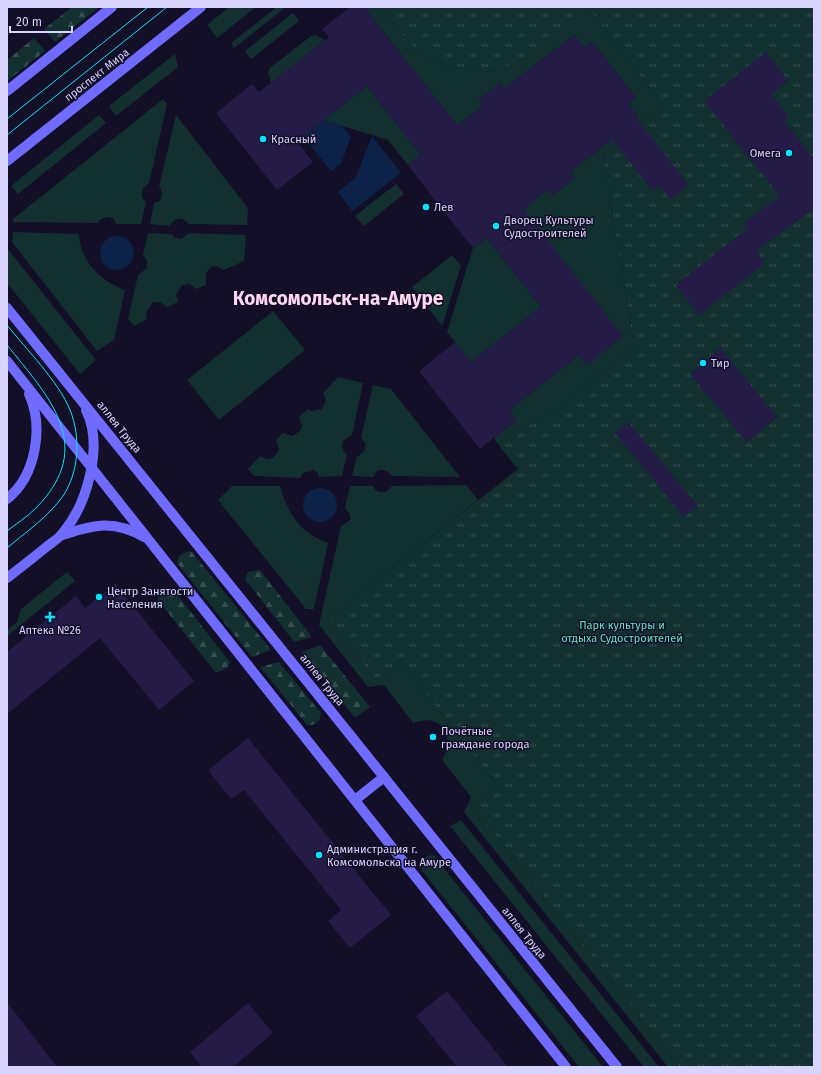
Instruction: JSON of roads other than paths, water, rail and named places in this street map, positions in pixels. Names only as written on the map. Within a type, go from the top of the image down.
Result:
[{"type":"main road","points":[[7,91],[112,7]]},
{"type":"main road","name":"проспект Мира","points":[[7,161],[201,7]]},
{"type":"main road","name":"аллея Труда","points":[[7,308],[617,1067]]},
{"type":"main road","points":[[7,361],[566,1067]]},
{"type":"main road","points":[[7,499],[14,494],[23,480],[35,450],[36,430],[34,404],[23,381]]},
{"type":"main road","points":[[7,578],[62,535],[78,510],[86,488],[94,447],[93,429],[88,412],[80,398]]},
{"type":"main road","points":[[62,535],[93,525],[109,524],[134,531],[147,538]]},
{"type":"main road","points":[[355,800],[384,777]]},
{"type":"water","points":[[323,120],[342,126],[351,137],[341,164],[331,171],[303,136]]},
{"type":"water","points":[[372,136],[401,173],[352,211],[338,192],[356,177]]},
{"type":"water","points":[[120,236],[127,238],[132,243],[134,253],[132,263],[127,268],[114,270],[107,268],[102,263],[100,250],[102,243],[107,238]]},
{"type":"water","points":[[323,488],[330,490],[335,495],[337,505],[335,515],[330,520],[317,522],[310,520],[305,515],[303,502],[305,495],[310,490]]},
{"type":"tram line","points":[[7,119],[148,7]]},
{"type":"tram line","points":[[7,135],[167,7]]},
{"type":"tram line","points":[[7,325],[42,366],[65,399],[74,420],[77,443],[75,465],[68,487],[63,496],[44,517],[7,548]]},
{"type":"tram line","points":[[7,345],[51,403],[60,423],[65,443],[63,464],[54,485],[36,508],[7,531]]},
{"type":"place","name":"Красный","points":[[263,139]]},
{"type":"place","name":"Омега","points":[[789,153]]},
{"type":"place","name":"Лев","points":[[426,207]]},
{"type":"place","name":"Дворец Культуры Судостроителей","points":[[496,226]]},
{"type":"place","name":"Тир","points":[[703,363]]},
{"type":"place","name":"Центр Занятости Населения","points":[[99,597]]},
{"type":"place","name":"Аптека №26","points":[[50,617]]},
{"type":"place","name":"Почётные граждане города","points":[[433,737]]},
{"type":"place","name":"Администрация г. Комсомольска на Амуре","points":[[319,855]]},
{"type":"district","name":"Комсомольск-на-Амуре","points":[[338,298]]},
{"type":"park label","name":"Парк культуры и отдыха Судостроителей","points":[[622,631]]}]
